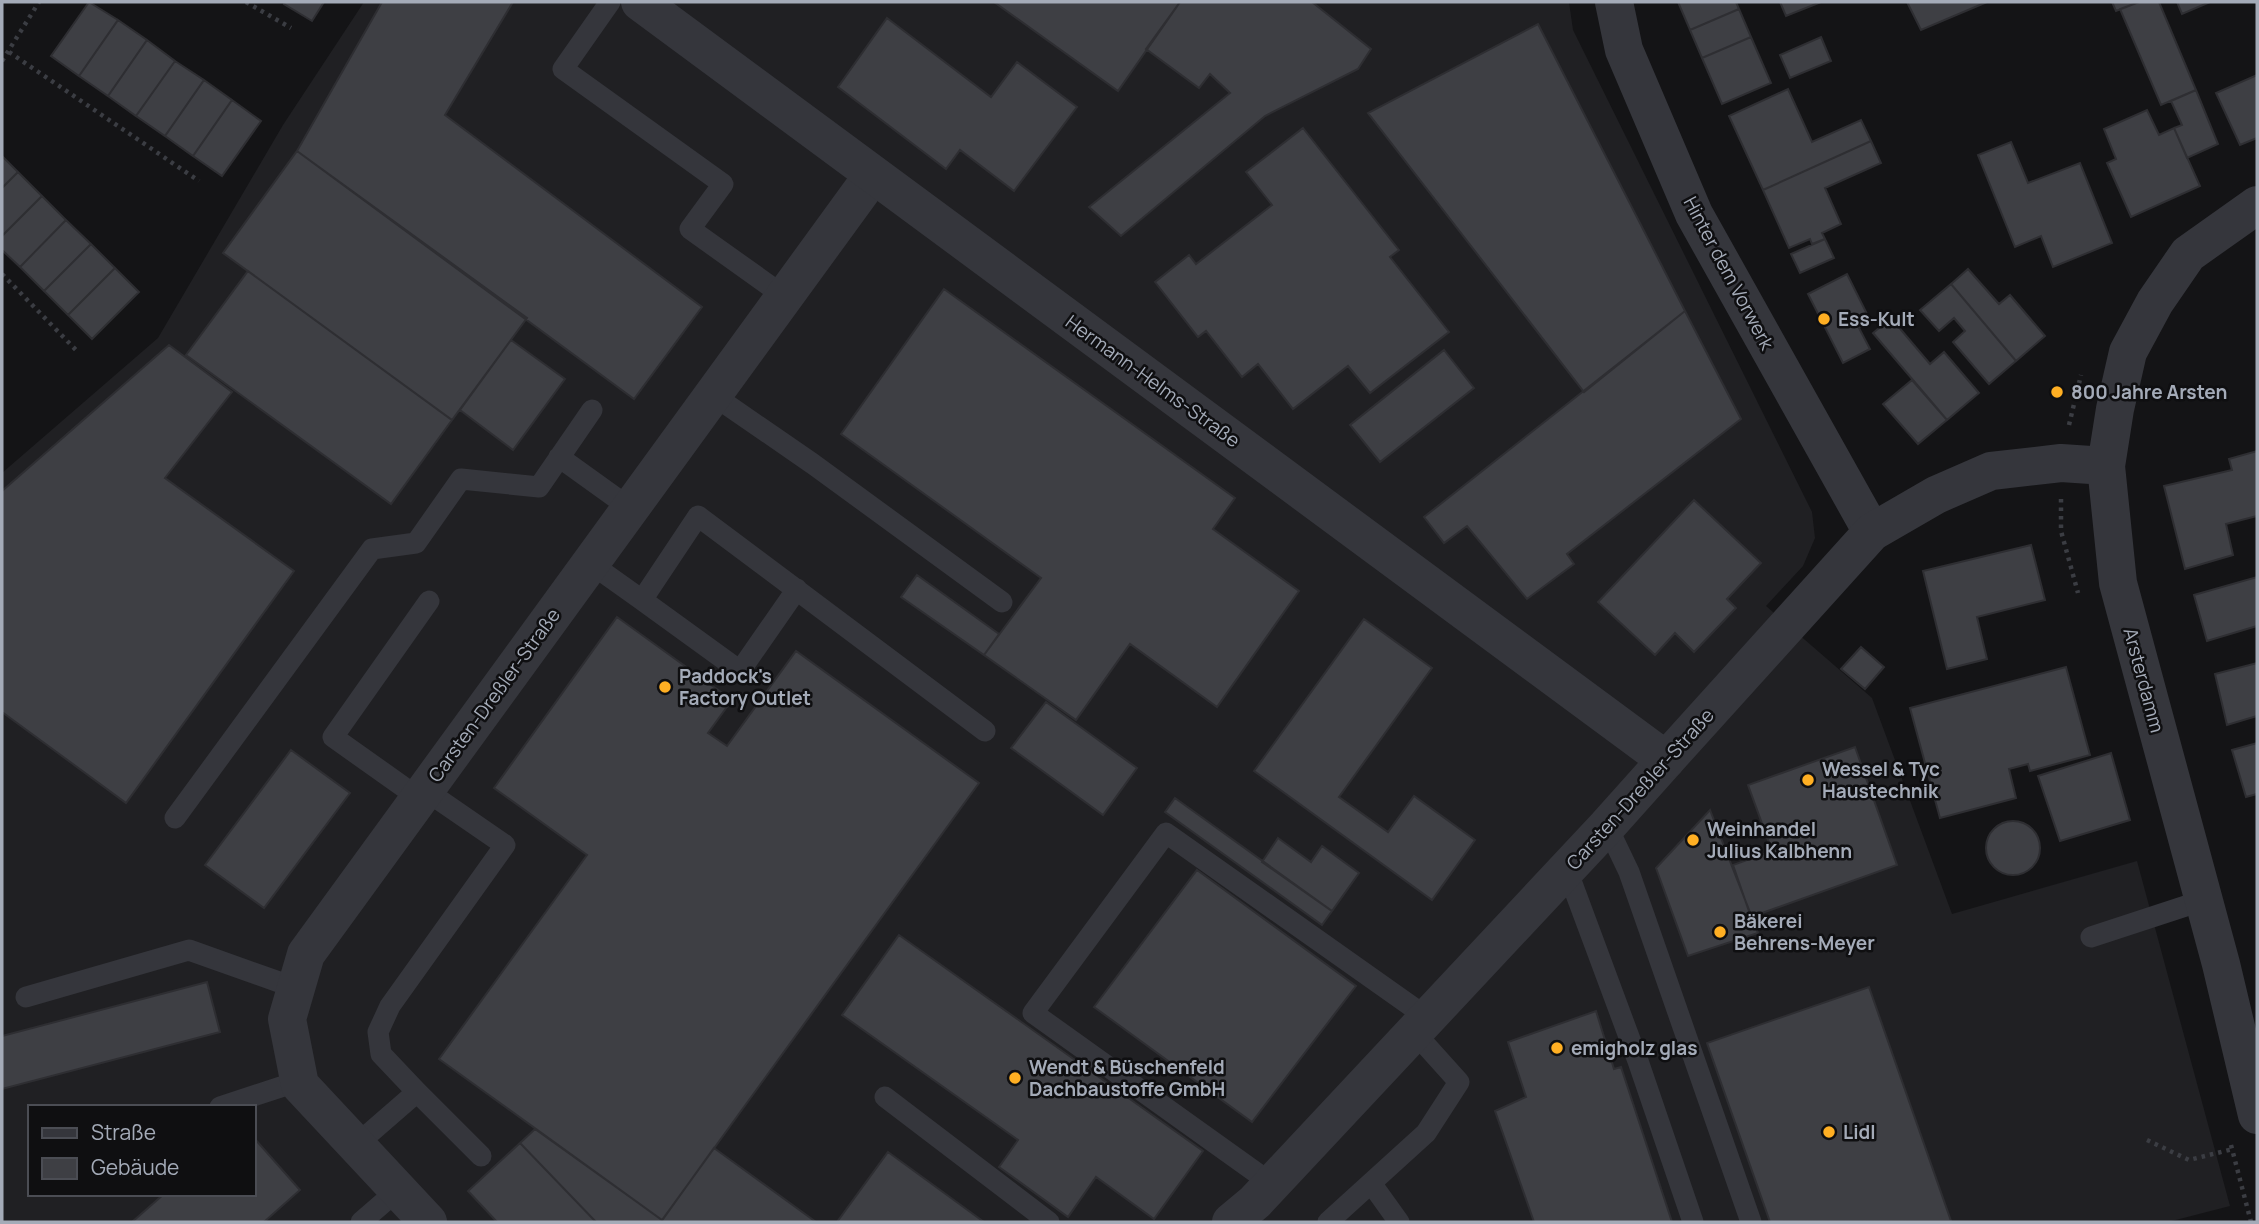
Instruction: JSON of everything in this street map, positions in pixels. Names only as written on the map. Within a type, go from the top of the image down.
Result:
[{"type":"street","name":"Hermann-Helms-Straße","points":[[640,2],[1666,760]]},
{"type":"street","name":"Hinter dem Vorwerk","points":[[1614,2],[1624,50],[1694,214],[1872,532]]},
{"type":"street","name":"Carsten-Dreßler-Straße","points":[[428,1222],[300,1085],[287,1019],[306,954],[873,174]]},
{"type":"street","name":"Arsterdamm","points":[[2251,1131],[2204,900],[2119,583],[2106,466],[2128,352],[2155,302],[2188,254],[2257,205]]},
{"type":"street","name":"Carsten-Dreßler-Straße","points":[[1231,1222],[1255,1202],[1607,827],[1872,532],[1936,495],[1991,471],[2061,463],[2106,466]]},
{"type":"lane","points":[[610,2],[563,69],[723,184],[690,229],[784,296]]},
{"type":"lane","points":[[713,395],[813,464],[1002,602]]},
{"type":"lane","points":[[175,818],[372,550],[416,543],[461,479],[539,488],[592,410]]},
{"type":"lane","points":[[559,457],[630,508]]},
{"type":"lane","points":[[642,600],[698,516],[985,731]]},
{"type":"lane","points":[[590,563],[740,671],[797,590]]},
{"type":"lane","points":[[429,601],[333,737],[505,845],[390,1006],[378,1032],[381,1054],[481,1156]]},
{"type":"lane","points":[[1607,827],[1629,872],[1751,1222]]},
{"type":"lane","points":[[1272,1184],[1033,1013],[1166,833],[1421,1025],[1459,1082],[1426,1133],[1328,1222]]},
{"type":"lane","points":[[1567,870],[1638,1061],[1693,1222]]},
{"type":"lane","points":[[2091,937],[2204,900]]},
{"type":"lane","points":[[26,997],[189,950],[296,988]]},
{"type":"lane","points":[[226,1105],[299,1081]]},
{"type":"lane","points":[[356,1145],[417,1093]]},
{"type":"lane","points":[[885,1097],[1049,1222]]},
{"type":"lane","points":[[1371,1183],[1399,1222]]},
{"type":"lane","points":[[361,1222],[398,1190]]},
{"type":"path","points":[[2,61],[39,2]]},
{"type":"path","points":[[246,2],[291,28]]},
{"type":"path","points":[[9,52],[198,181]]},
{"type":"path","points":[[2,274],[77,351]]},
{"type":"path","points":[[2147,1140],[2189,1160],[2251,1131]]},
{"type":"shaded area","points":[[364,2],[1569,2],[1573,30],[1812,512],[1815,538],[1803,566],[1766,606],[1872,698],[1952,914],[2137,861],[2230,1206],[2168,1222],[2,1222],[2,473],[158,338],[283,125]]},
{"type":"building","points":[[89,2],[118,20],[79,76],[51,56]]},
{"type":"building","points":[[324,2],[312,21],[284,4]]},
{"type":"building","points":[[382,2],[513,2],[445,115],[702,307],[634,399],[297,151]]},
{"type":"building","points":[[994,2],[1180,2],[1118,91]]},
{"type":"building","points":[[1180,2],[1312,2],[1371,49],[1358,69],[1265,116],[1121,236],[1089,207],[1230,93],[1210,74],[1199,88],[1146,49]]},
{"type":"building","points":[[1678,2],[1736,2],[1739,9],[1690,30]]},
{"type":"building","points":[[1780,2],[1821,2],[1786,16]]},
{"type":"building","points":[[1907,2],[1987,2],[1921,30]]},
{"type":"building","points":[[2112,2],[2139,2],[2116,11]]},
{"type":"building","points":[[2139,2],[2159,2],[2196,90],[2161,105],[2120,9]]},
{"type":"building","points":[[2177,2],[2210,2],[2182,14]]},
{"type":"building","points":[[1739,9],[1751,37],[1702,58],[1690,30]]},
{"type":"building","points":[[887,18],[991,97],[1017,62],[1077,107],[1014,191],[960,150],[946,169],[838,87]]},
{"type":"building","points":[[118,20],[147,40],[108,96],[79,76]]},
{"type":"building","points":[[1538,24],[1685,311],[1584,392],[1368,113]]},
{"type":"building","points":[[1751,37],[1771,83],[1722,104],[1702,58]]},
{"type":"building","points":[[1821,37],[1831,61],[1790,78],[1780,55]]},
{"type":"building","points":[[147,40],[175,61],[136,116],[108,96]]},
{"type":"building","points":[[175,61],[204,80],[165,136],[136,116]]},
{"type":"building","points":[[2257,75],[2257,138],[2240,145],[2216,93]]},
{"type":"building","points":[[204,80],[232,100],[193,156],[165,136]]},
{"type":"building","points":[[1788,89],[1812,142],[1861,120],[1871,141],[1763,190],[1729,116]]},
{"type":"building","points":[[2196,90],[2218,144],[2187,158],[2174,128],[2182,125],[2171,101]]},
{"type":"building","points":[[232,100],[261,121],[222,176],[193,156]]},
{"type":"building","points":[[2147,110],[2159,135],[2174,128],[2200,186],[2131,217],[2107,163],[2116,159],[2104,129]]},
{"type":"building","points":[[1303,128],[1399,250],[1390,257],[1449,332],[1370,393],[1348,366],[1293,409],[1258,364],[1242,377],[1206,331],[1198,337],[1155,282],[1189,255],[1196,264],[1272,205],[1246,172]]},
{"type":"building","points":[[1871,141],[1881,163],[1825,188],[1841,224],[1822,233],[1825,239],[1812,244],[1810,239],[1789,248],[1763,190]]},
{"type":"building","points":[[2011,142],[2028,183],[2080,163],[2112,243],[2053,267],[2041,236],[2015,247],[1978,155]]},
{"type":"building","points":[[297,151],[527,318],[452,420],[223,253]]},
{"type":"building","points":[[2,156],[18,172],[2,188]]},
{"type":"building","points":[[18,172],[42,196],[2,236],[2,188]]},
{"type":"building","points":[[42,196],[66,220],[20,267],[2,250],[2,236]]},
{"type":"building","points":[[66,220],[91,244],[44,291],[20,267]]},
{"type":"building","points":[[1825,239],[1834,258],[1800,273],[1791,254]]},
{"type":"building","points":[[91,244],[115,268],[68,315],[44,291]]},
{"type":"building","points":[[115,268],[139,292],[92,339],[68,315]]},
{"type":"building","points":[[1968,269],[1999,304],[2010,295],[2045,336],[2016,361],[1951,284]]},
{"type":"building","points":[[248,271],[452,420],[391,504],[186,355]]},
{"type":"building","points":[[1847,274],[1871,322],[1859,328],[1870,349],[1843,363],[1808,294]]},
{"type":"building","points":[[1951,284],[2016,361],[1989,384],[1953,342],[1965,331],[1954,318],[1939,331],[1920,310]]},
{"type":"building","points":[[944,289],[1235,498],[1213,529],[1299,591],[1217,707],[1130,644],[1076,720],[984,655],[1041,578],[841,434]]},
{"type":"building","points":[[1685,311],[1741,419],[1567,554],[1574,564],[1527,599],[1467,526],[1444,543],[1424,517]]},
{"type":"building","points":[[1891,318],[1930,364],[1944,352],[1979,393],[1947,420],[1873,333]]},
{"type":"building","points":[[511,340],[565,379],[513,450],[460,410]]},
{"type":"building","points":[[169,345],[232,392],[165,478],[294,571],[126,803],[2,712],[2,491]]},
{"type":"building","points":[[1444,350],[1474,388],[1380,462],[1350,425]]},
{"type":"building","points":[[1912,380],[1947,420],[1918,444],[1883,404]]},
{"type":"building","points":[[2257,451],[2257,516],[2226,524],[2233,555],[2185,569],[2164,486],[2232,470],[2229,459]]},
{"type":"building","points":[[1694,500],[1761,563],[1727,599],[1736,608],[1694,652],[1675,633],[1655,655],[1598,602]]},
{"type":"building","points":[[2031,545],[2045,600],[1977,617],[1987,659],[1947,669],[1923,571]]},
{"type":"building","points":[[917,575],[999,634],[984,655],[901,597]]},
{"type":"building","points":[[2257,577],[2257,626],[2207,641],[2194,595]]},
{"type":"building","points":[[617,617],[732,700],[708,733],[727,746],[796,651],[979,783],[662,1220],[439,1059],[587,855],[494,788]]},
{"type":"building","points":[[1364,619],[1432,668],[1339,797],[1388,832],[1414,796],[1475,840],[1432,900],[1254,771]]},
{"type":"building","points":[[1861,647],[1884,667],[1865,689],[1841,669]]},
{"type":"building","points":[[2257,663],[2257,716],[2227,725],[2215,674]]},
{"type":"building","points":[[2066,667],[2090,755],[2030,771],[2028,764],[2009,769],[2016,798],[1940,818],[1910,708]]},
{"type":"building","points":[[1046,702],[1137,768],[1103,815],[1011,748]]},
{"type":"building","points":[[2257,743],[2257,794],[2246,797],[2232,750]]},
{"type":"building","points":[[1855,747],[1897,865],[1751,917],[1733,865],[1772,851],[1748,785]]},
{"type":"building","points":[[291,750],[350,793],[264,908],[205,865]]},
{"type":"building","points":[[2111,753],[2130,820],[2060,841],[2038,776]]},
{"type":"building","points":[[1175,798],[1332,911],[1322,925],[1165,812]]},
{"type":"building","points":[[1710,810],[1758,933],[1688,956],[1656,868]]},
{"type":"building","points":[[2018,821],[2028,825],[2036,833],[2040,848],[2036,863],[2028,871],[2008,875],[1998,871],[1990,863],[1986,843],[1990,833],[1998,825]]},
{"type":"building","points":[[1278,838],[1311,862],[1322,846],[1359,873],[1332,911],[1262,862]]},
{"type":"building","points":[[1197,870],[1356,986],[1252,1122],[1094,1007]]},
{"type":"building","name":"Wendt & Büschenfeld Dachbaustoffe GmbH","points":[[899,935],[1203,1151],[1154,1219],[1096,1177],[1068,1217],[999,1167],[1018,1140],[842,1015]]},
{"type":"building","points":[[207,982],[220,1032],[2,1089],[2,1036]]},
{"type":"building","name":"Lidl","points":[[1869,987],[1951,1221],[1770,1222],[1707,1043]]},
{"type":"building","points":[[1596,1011],[1614,1069],[1621,1067],[1672,1222],[1534,1222],[1495,1111],[1526,1097],[1508,1042]]},
{"type":"building","points":[[535,1129],[662,1220],[661,1222],[596,1222],[520,1143]]},
{"type":"building","points":[[256,1140],[300,1190],[264,1222],[132,1222],[162,1196],[256,1196]]},
{"type":"building","points":[[520,1143],[596,1222],[497,1222],[468,1191]]},
{"type":"building","points":[[714,1148],[816,1222],[661,1222]]},
{"type":"building","points":[[888,1152],[984,1222],[837,1222]]},
{"type":"place","name":"Ess-Kult","points":[[1824,319]]},
{"type":"place","name":"800 Jahre Arsten","points":[[2057,392]]},
{"type":"place","name":"Paddock's Factory Outlet","points":[[665,687]]},
{"type":"place","name":"Wessel & Tyc Haustechnik","points":[[1808,780]]},
{"type":"place","name":"Weinhandel Julius Kalbhenn","points":[[1693,840]]},
{"type":"place","name":"Bäkerei Behrens-Meyer","points":[[1720,932]]},
{"type":"place","name":"emigholz glas","points":[[1557,1048]]},
{"type":"place","name":"Wendt & Büschenfeld Dachbaustoffe GmbH","points":[[1015,1078]]},
{"type":"place","name":"Lidl","points":[[1829,1132]]}]
